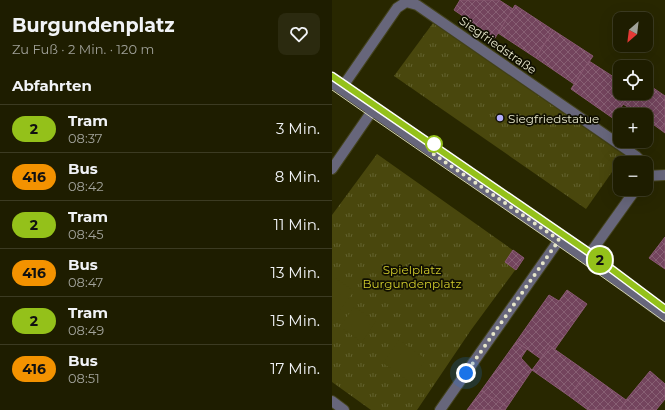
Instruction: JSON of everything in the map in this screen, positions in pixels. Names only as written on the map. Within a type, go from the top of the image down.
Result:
[{"type":"street","name":"Siegfriedstraße","points":[[341,89],[396,4],[406,2],[417,5],[636,156]]},
{"type":"street","points":[[332,83],[559,240],[665,316]]},
{"type":"street","points":[[332,169],[372,111]]},
{"type":"street","points":[[653,176],[665,175]]},
{"type":"street","points":[[586,259],[631,196]]},
{"type":"street","points":[[440,410],[559,240]]},
{"type":"street","points":[[332,401],[344,410]]},
{"type":"green space","points":[[433,23],[624,155],[613,156],[613,171],[586,209],[394,76]]},
{"type":"green space","name":"Spielplatz Burgundenplatz","points":[[377,154],[524,258],[471,330],[417,410],[371,410],[332,382],[332,215]]},
{"type":"green space","points":[[332,276],[354,291],[332,321]]},
{"type":"green space","points":[[354,307],[376,321],[362,342],[340,327]]},
{"type":"green space","points":[[399,340],[426,359],[410,382],[383,363]]},
{"type":"building","points":[[460,0],[499,0],[513,9],[495,38],[454,10]]},
{"type":"building","points":[[515,5],[553,30],[536,58],[498,33]]},
{"type":"building","points":[[553,30],[593,56],[574,84],[536,58]]},
{"type":"building","points":[[589,61],[613,76],[613,100],[626,100],[621,108],[613,108],[613,118],[571,89]]},
{"type":"building","points":[[653,88],[665,96],[665,124],[661,130],[653,124],[653,108],[629,108],[623,104],[626,100],[653,100]]},
{"type":"building","points":[[665,124],[665,133],[661,130]]},
{"type":"building","points":[[665,237],[665,269],[649,258]]},
{"type":"building","points":[[513,250],[524,258],[516,270],[505,262]]},
{"type":"building","points":[[567,290],[587,304],[555,349],[550,346],[541,359],[516,342],[549,295],[559,301]]},
{"type":"building","points":[[516,342],[527,349],[521,358],[532,370],[507,407],[481,391]]},
{"type":"building","points":[[550,346],[587,372],[569,396],[532,370]]},
{"type":"building","points":[[650,371],[665,384],[665,399],[656,410],[620,410],[626,400]]},
{"type":"building","points":[[587,372],[626,400],[620,410],[588,410],[569,396]]},
{"type":"building","points":[[481,391],[507,407],[505,410],[467,410]]},
{"type":"tram line","points":[[332,76],[590,253],[665,309]]},
{"type":"tram line","name":"2","points":[[332,76],[434,144],[562,235],[590,253],[665,309]]},
{"type":"tram line","points":[[332,90],[583,263],[665,322]]},
{"type":"place","name":"Siegfriedstatue","points":[[500,118]]},
{"type":"route","points":[[434,144],[429,151],[559,240],[466,373]]}]
